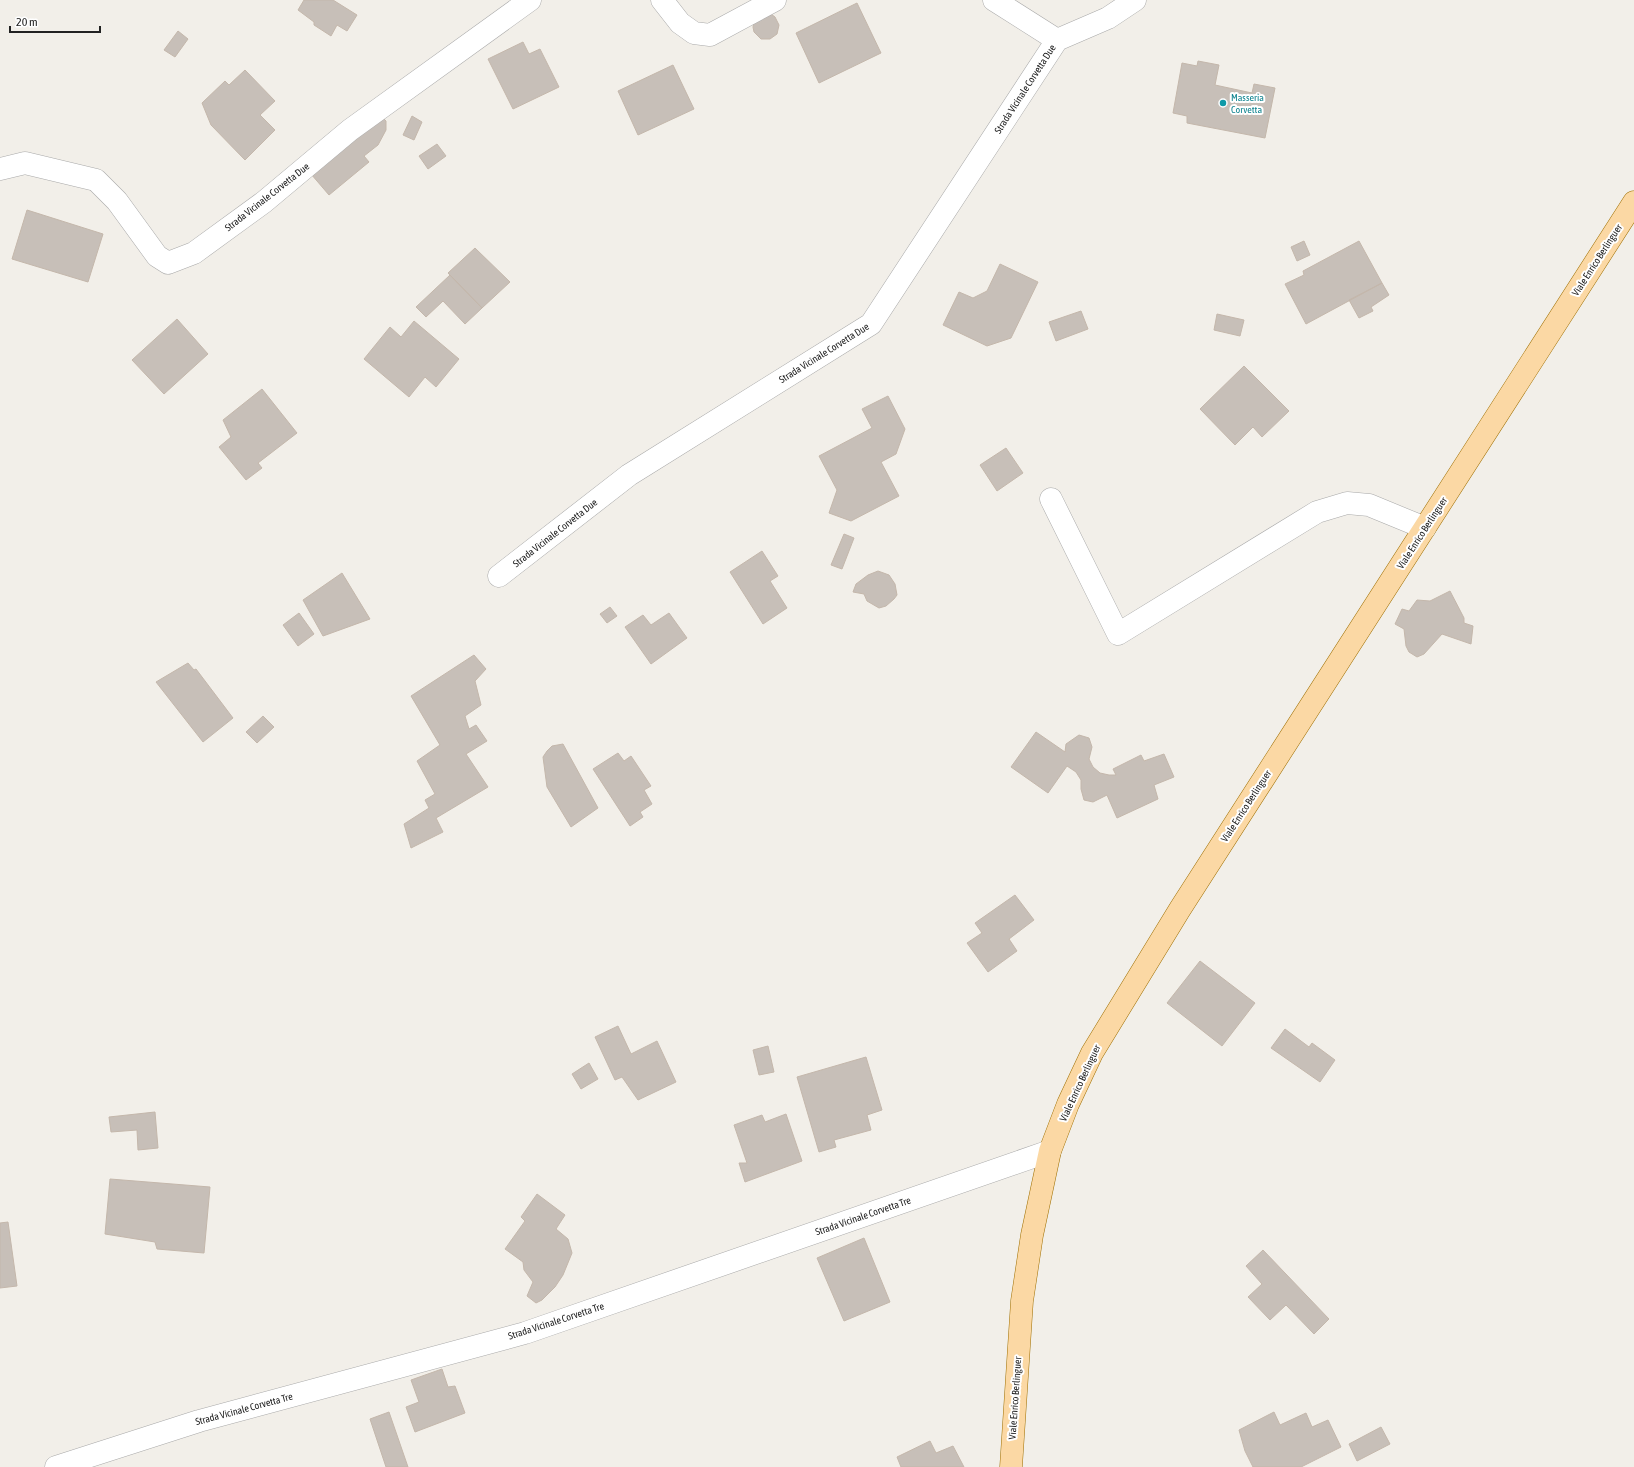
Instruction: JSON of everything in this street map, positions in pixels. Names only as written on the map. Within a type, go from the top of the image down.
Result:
[{"type":"main road","name":"Viale Enrico Berlinguer","points":[[1011,1467],[1022,1301],[1032,1235],[1050,1151],[1068,1104],[1092,1053],[1180,909],[1634,202]]},
{"type":"street","name":"Strada Vicinale Corvetta Due","points":[[0,169],[25,163],[96,180],[117,201],[157,256],[168,263],[194,253],[257,207],[350,130],[530,0]]},
{"type":"street","points":[[662,0],[680,23],[694,33],[710,35],[775,0]]},
{"type":"street","name":"Strada Vicinale Corvetta Due","points":[[994,0],[1057,40]]},
{"type":"street","name":"Strada Vicinale Corvetta Due","points":[[499,576],[629,475],[871,324],[1057,40],[1108,18],[1135,0]]},
{"type":"street","points":[[1051,499],[1118,634],[1317,512],[1347,503],[1369,504],[1425,528]]},
{"type":"street","name":"Strada Vicinale Corvetta Tre","points":[[56,1467],[199,1420],[525,1333],[1050,1151]]},
{"type":"building","points":[[304,0],[333,0],[357,15],[347,31],[337,25],[331,36],[314,25],[314,22],[298,10]]},
{"type":"building","points":[[857,3],[881,53],[819,83],[796,33]]},
{"type":"building","points":[[771,14],[775,17],[779,25],[777,34],[770,39],[761,39],[754,32],[754,22]]},
{"type":"building","points":[[178,31],[188,39],[175,57],[164,50]]},
{"type":"building","points":[[523,42],[529,54],[540,49],[559,87],[513,109],[488,59]]},
{"type":"building","name":"Masseria Corvetta","points":[[1198,61],[1219,65],[1215,85],[1252,93],[1254,84],[1275,88],[1265,138],[1187,123],[1187,116],[1173,113],[1182,63],[1197,66]]},
{"type":"building","points":[[673,65],[694,109],[638,135],[618,91]]},
{"type":"building","points":[[245,70],[275,101],[260,115],[275,130],[245,160],[211,125],[202,103],[225,81],[229,85]]},
{"type":"building","points":[[381,116],[386,121],[386,130],[378,145],[364,156],[369,162],[329,195],[311,174]]},
{"type":"building","points":[[412,116],[422,122],[414,140],[403,135]]},
{"type":"building","points":[[437,144],[446,156],[428,169],[419,156]]},
{"type":"building","points":[[27,210],[103,234],[88,282],[12,259]]},
{"type":"building","points":[[1304,241],[1310,255],[1297,261],[1291,247]]},
{"type":"building","points":[[1359,241],[1382,283],[1306,324],[1285,284],[1304,275],[1303,271]]},
{"type":"building","points":[[475,248],[510,282],[482,308],[448,273]]},
{"type":"building","points":[[1000,264],[1038,282],[1011,338],[987,346],[943,325],[959,292],[973,298],[987,291]]},
{"type":"building","points":[[450,275],[482,308],[465,324],[443,301],[426,317],[416,307]]},
{"type":"building","points":[[1382,283],[1389,295],[1371,307],[1373,311],[1359,318],[1349,300]]},
{"type":"building","points":[[1081,311],[1088,329],[1056,341],[1049,322]]},
{"type":"building","points":[[1217,314],[1244,320],[1240,336],[1214,330]]},
{"type":"building","points":[[177,319],[208,354],[164,394],[132,360]]},
{"type":"building","points":[[414,321],[459,359],[436,387],[425,377],[409,397],[364,359],[390,327],[401,337]]},
{"type":"building","points":[[1244,366],[1289,411],[1262,437],[1253,427],[1235,445],[1200,409]]},
{"type":"building","points":[[262,389],[297,433],[258,463],[262,468],[246,480],[219,447],[231,437],[223,420]]},
{"type":"building","points":[[888,396],[905,429],[896,454],[881,462],[899,496],[851,521],[829,513],[837,490],[819,456],[872,428],[862,409]]},
{"type":"building","points":[[1006,448],[1023,473],[997,491],[980,465]]},
{"type":"building","points":[[844,534],[854,538],[842,569],[831,565]]},
{"type":"building","points":[[762,551],[778,576],[770,581],[787,608],[763,624],[730,572]]},
{"type":"building","points":[[878,571],[889,575],[895,584],[897,595],[886,606],[879,608],[867,601],[864,594],[853,592],[856,584],[868,575]]},
{"type":"building","points":[[342,573],[370,619],[323,636],[303,600]]},
{"type":"building","points":[[1450,591],[1464,618],[1464,623],[1473,626],[1471,644],[1442,634],[1424,654],[1417,657],[1409,652],[1406,646],[1404,629],[1395,624],[1402,609],[1409,611],[1417,600],[1430,601]]},
{"type":"building","points":[[610,607],[617,616],[607,623],[600,614]]},
{"type":"building","points":[[299,613],[314,634],[298,646],[283,625]]},
{"type":"building","points":[[669,613],[687,638],[651,664],[625,627],[643,615],[651,625]]},
{"type":"building","points":[[474,655],[486,669],[475,681],[481,705],[465,716],[469,729],[476,725],[487,741],[466,754],[488,787],[436,818],[443,832],[411,848],[404,824],[429,808],[425,800],[435,794],[417,761],[440,745],[411,696]]},
{"type":"building","points":[[188,663],[194,670],[196,669],[233,718],[203,742],[156,682]]},
{"type":"building","points":[[263,716],[274,727],[257,743],[246,732]]},
{"type":"building","points":[[1036,732],[1065,752],[1066,744],[1079,735],[1089,738],[1092,747],[1089,759],[1093,767],[1100,773],[1116,775],[1113,769],[1141,755],[1144,761],[1164,754],[1174,777],[1154,785],[1158,799],[1117,818],[1107,795],[1093,802],[1084,800],[1081,789],[1081,780],[1076,772],[1067,766],[1048,793],[1011,767]]},
{"type":"building","points":[[563,744],[598,808],[571,827],[547,787],[543,757],[552,746]]},
{"type":"building","points":[[618,753],[624,761],[631,756],[651,786],[644,790],[652,804],[640,812],[643,817],[630,826],[593,769]]},
{"type":"building","points":[[1015,895],[1034,920],[1009,939],[1017,951],[988,972],[967,943],[982,933],[975,923]]},
{"type":"building","points":[[1200,961],[1255,1003],[1222,1046],[1167,1003]]},
{"type":"building","points":[[618,1026],[631,1054],[657,1041],[676,1082],[638,1100],[622,1077],[615,1080],[595,1037]]},
{"type":"building","points":[[1285,1029],[1309,1047],[1312,1043],[1335,1060],[1320,1082],[1271,1048]]},
{"type":"building","points":[[768,1046],[774,1072],[759,1075],[753,1050]]},
{"type":"building","points":[[866,1057],[882,1110],[867,1115],[871,1130],[834,1140],[836,1147],[819,1152],[797,1077]]},
{"type":"building","points":[[589,1063],[598,1079],[581,1089],[572,1074]]},
{"type":"building","points":[[155,1112],[158,1148],[138,1150],[137,1130],[111,1132],[109,1117]]},
{"type":"building","points":[[786,1114],[802,1161],[745,1182],[739,1163],[747,1163],[734,1125],[762,1115],[765,1122]]},
{"type":"building","points":[[110,1179],[210,1187],[204,1253],[157,1249],[155,1242],[105,1234]]},
{"type":"building","points":[[537,1194],[565,1215],[556,1229],[568,1239],[572,1253],[563,1275],[555,1287],[542,1300],[536,1303],[527,1296],[533,1282],[524,1270],[523,1262],[505,1249],[525,1221],[521,1217]]},
{"type":"building","points":[[8,1222],[17,1286],[0,1288],[0,1223]]},
{"type":"building","points":[[864,1238],[890,1302],[844,1321],[817,1258]]},
{"type":"building","points":[[1263,1250],[1329,1319],[1314,1334],[1286,1305],[1270,1320],[1248,1297],[1262,1284],[1246,1266]]},
{"type":"building","points":[[442,1369],[448,1387],[455,1386],[465,1413],[415,1432],[406,1407],[419,1402],[411,1380]]},
{"type":"building","points":[[389,1412],[408,1467],[386,1467],[370,1419]]},
{"type":"building","points":[[1274,1412],[1280,1425],[1306,1413],[1312,1427],[1328,1420],[1341,1447],[1301,1467],[1253,1467],[1245,1451],[1239,1430]]},
{"type":"building","points":[[1381,1427],[1390,1444],[1357,1461],[1349,1444]]},
{"type":"building","points":[[930,1441],[936,1453],[953,1446],[964,1467],[901,1467],[897,1457]]},
{"type":"place","name":"Masseria Corvetta","points":[[1223,103]]}]
